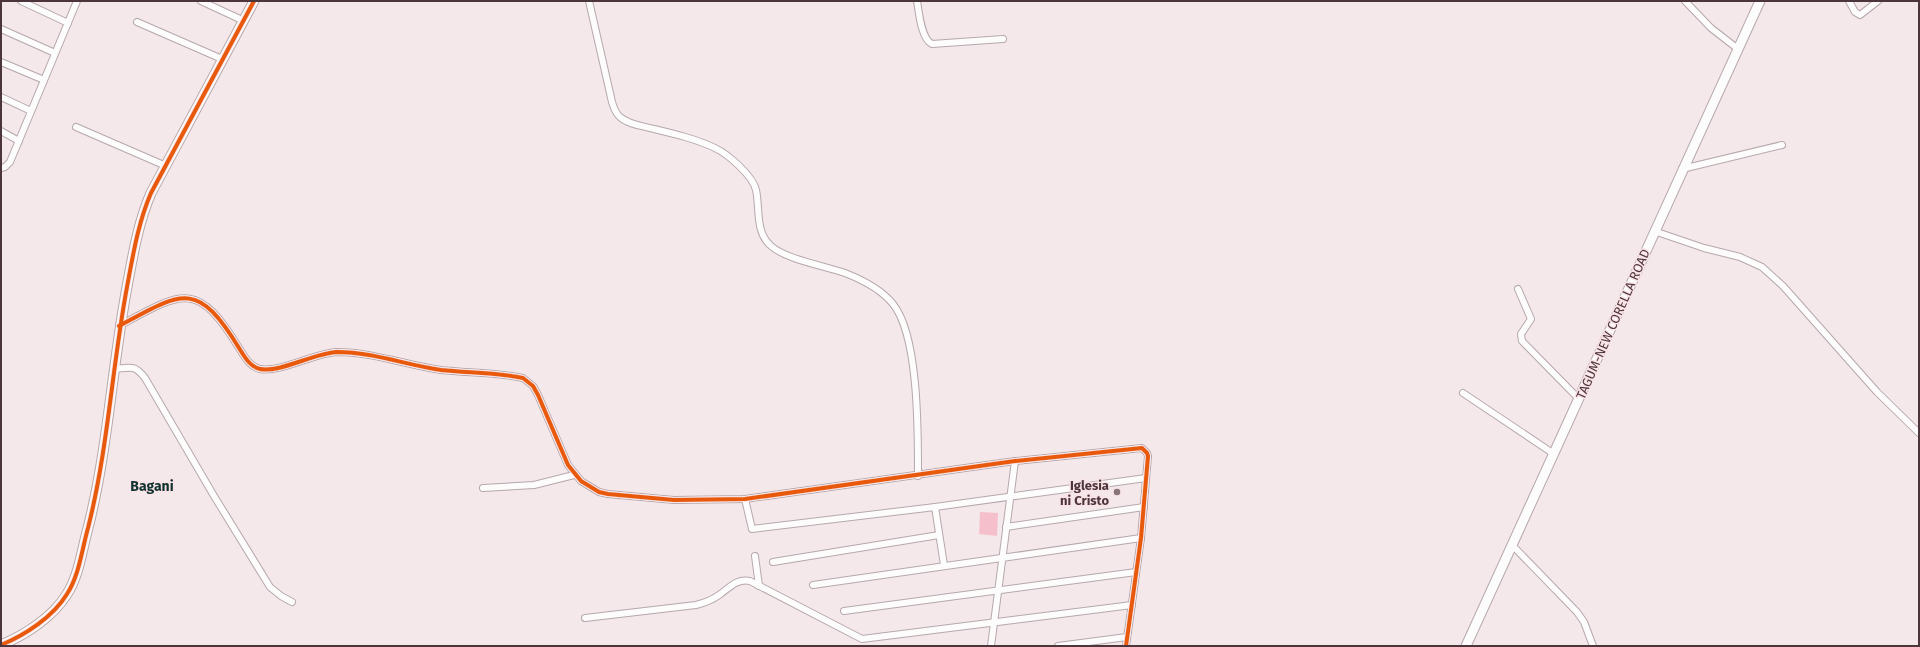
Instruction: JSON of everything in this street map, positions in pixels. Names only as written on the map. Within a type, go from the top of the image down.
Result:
[{"type":"street","points":[[21,1],[68,23]]},
{"type":"street","points":[[1,168],[5,167],[10,162],[77,1]]},
{"type":"street","points":[[201,1],[242,20]]},
{"type":"street","points":[[1,646],[35,626],[57,608],[68,593],[76,572],[92,509],[106,438],[119,326],[139,225],[146,205],[166,166],[242,20],[254,1]]},
{"type":"street","points":[[589,1],[612,102],[615,112],[621,118],[635,124],[682,136],[716,148],[728,157],[752,180],[756,190],[759,224],[763,237],[770,246],[785,254],[850,275],[884,294],[894,305],[902,321],[909,345],[914,376],[918,435],[918,476]]},
{"type":"street","points":[[917,1],[924,34],[926,39],[932,44],[1004,39]]},
{"type":"street","points":[[1685,1],[1711,28],[1738,49]]},
{"type":"street","name":"TAGUM-NEW CORELLA ROAD","points":[[1466,646],[1682,169],[1760,1]]},
{"type":"street","points":[[1849,1],[1854,12],[1860,15],[1878,1]]},
{"type":"street","points":[[137,22],[222,59]]},
{"type":"street","points":[[1,29],[55,54]]},
{"type":"street","points":[[1,62],[44,80]]},
{"type":"street","points":[[1,97],[31,111]]},
{"type":"street","points":[[76,127],[166,166]]},
{"type":"street","points":[[1,132],[19,141]]},
{"type":"street","points":[[1682,169],[1782,145]]},
{"type":"street","points":[[1654,231],[1704,248],[1740,257],[1762,267],[1783,286],[1877,392],[1919,433]]},
{"type":"street","points":[[1518,289],[1531,319],[1520,334],[1522,341],[1579,399]]},
{"type":"street","points":[[119,326],[166,301],[188,298],[197,300],[218,317],[247,360],[259,369],[276,368],[322,354],[352,353],[441,370],[523,378],[533,386],[538,395],[568,465],[574,475],[581,482],[599,492],[620,496],[674,500],[745,499],[918,476],[1015,461],[1142,448],[1147,452],[1148,456],[1144,507],[1126,646]]},
{"type":"street","points":[[115,369],[136,368],[145,378],[214,496],[270,586],[281,596],[292,602]]},
{"type":"street","points":[[1463,393],[1554,454]]},
{"type":"street","points":[[991,646],[1015,461]]},
{"type":"street","points":[[483,488],[534,485],[574,475]]},
{"type":"street","points":[[745,499],[752,529],[935,507],[1146,478]]},
{"type":"street","points":[[935,507],[944,565]]},
{"type":"street","points":[[1006,528],[1144,507]]},
{"type":"street","points":[[774,562],[939,535]]},
{"type":"street","points":[[813,585],[944,565],[1141,538]]},
{"type":"street","points":[[1512,545],[1577,612],[1584,622],[1593,646]]},
{"type":"street","points":[[755,556],[759,586]]},
{"type":"street","points":[[844,611],[1136,572]]},
{"type":"street","points":[[585,618],[696,605],[706,602],[744,579],[862,643],[994,623],[1132,605]]},
{"type":"street","points":[[1058,646],[1127,637]]},
{"type":"shaded area","points":[[980,512],[998,513],[997,536],[979,534]]},
{"type":"cycle path","points":[[1,645],[29,631],[46,618],[61,602],[71,587],[80,562],[95,498],[122,317],[139,227],[146,204],[254,1]]},
{"type":"cycle path","points":[[119,326],[158,305],[187,298],[199,302],[211,311],[224,326],[248,361],[253,366],[260,369],[287,366],[328,353],[337,352],[376,356],[441,370],[523,378],[533,386],[538,395],[568,465],[581,481],[599,492],[608,494],[674,500],[745,499],[1015,461],[1142,448],[1148,456],[1141,538],[1126,646]]},
{"type":"place","name":"Iglesia ni Cristo","points":[[1117,492]]},
{"type":"district","name":"Bagani","points":[[152,486]]}]
